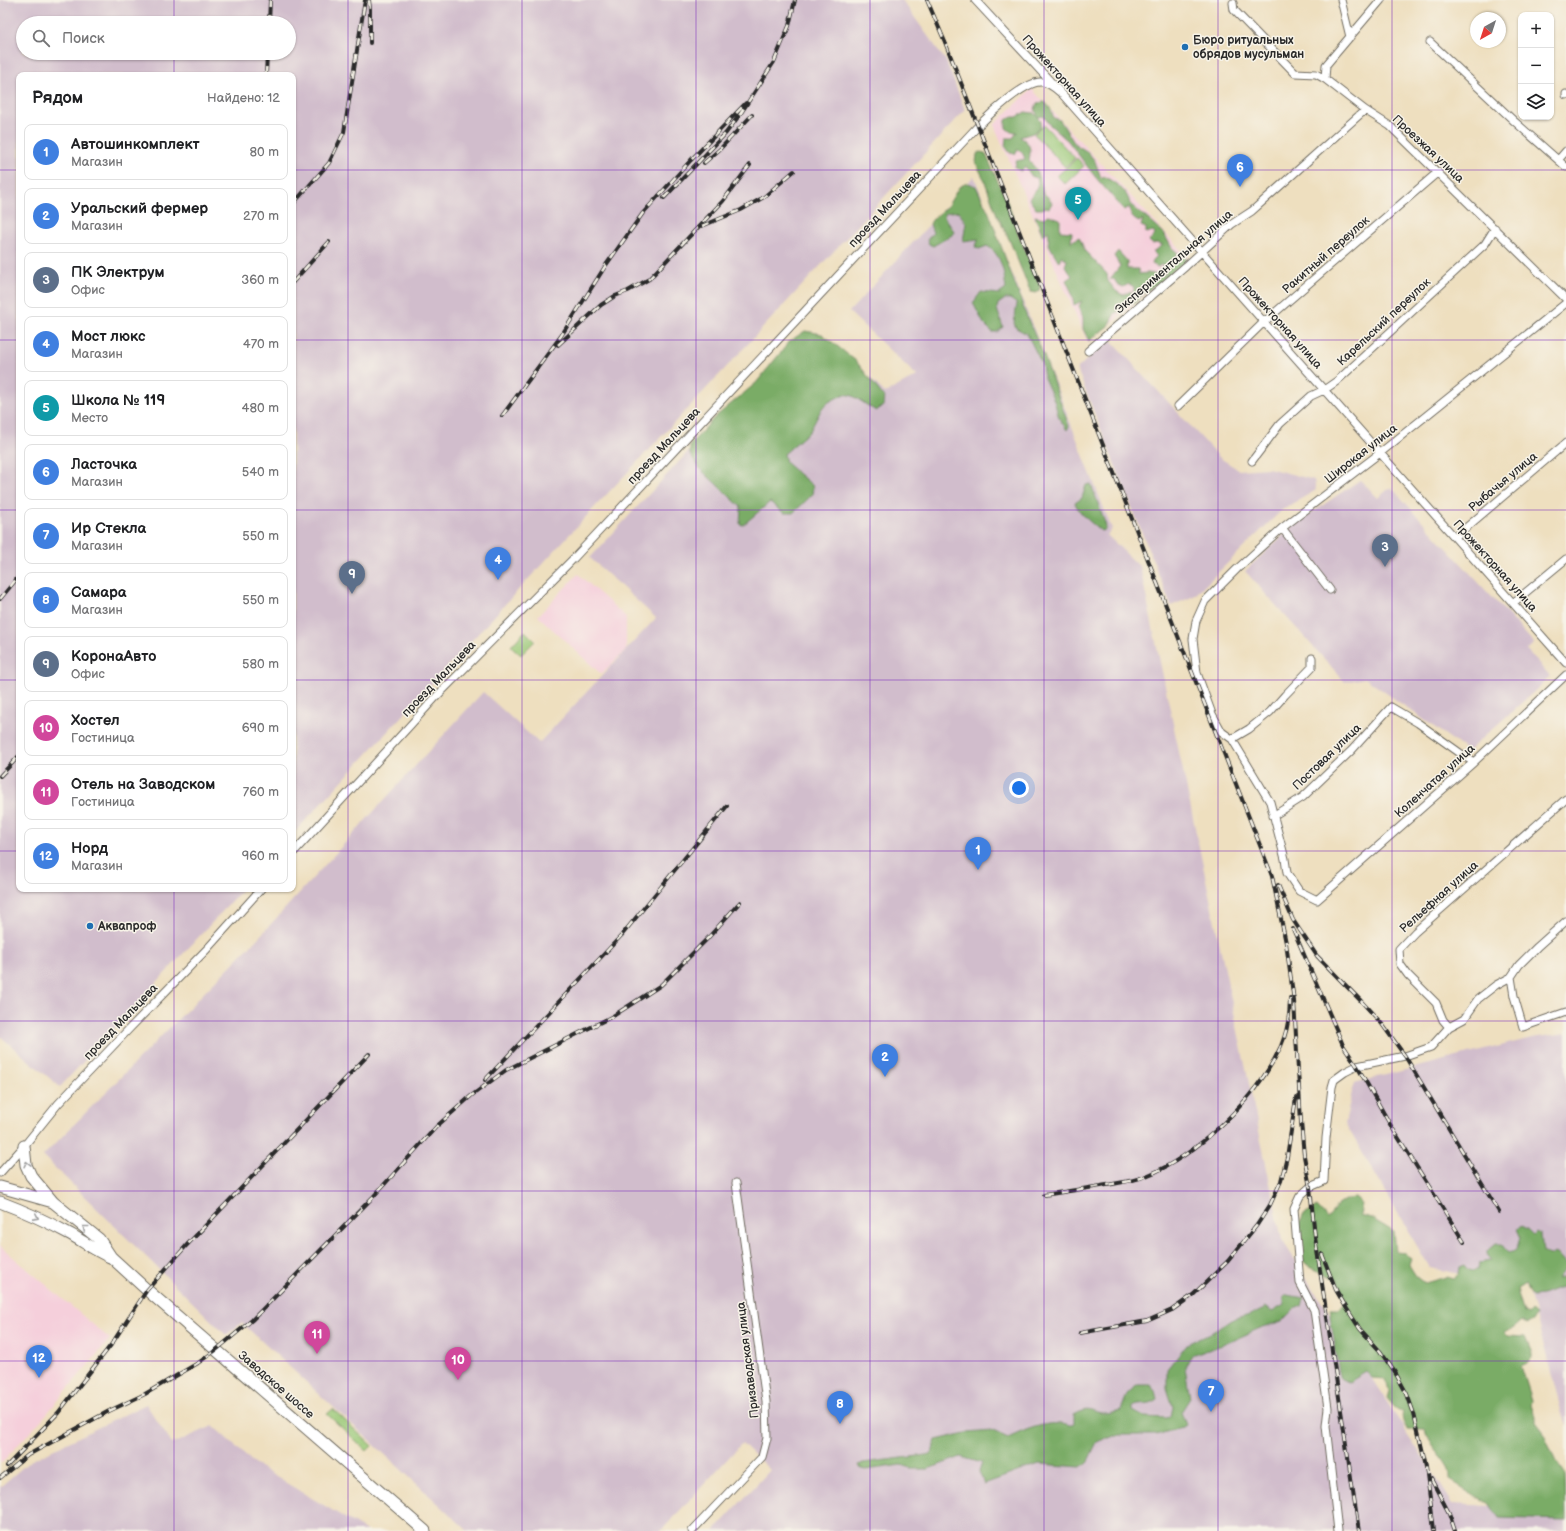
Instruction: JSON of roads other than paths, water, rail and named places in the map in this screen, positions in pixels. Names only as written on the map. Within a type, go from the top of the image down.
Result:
[{"type":"main road","points":[[24,1146],[26,1165],[30,1176],[53,1202]]},
{"type":"main road","name":"Заводское шоссе","points":[[0,1187],[53,1202],[99,1239],[111,1257],[425,1531]]},
{"type":"main road","name":"Заводское шоссе","points":[[0,1202],[44,1221],[70,1234],[96,1251],[111,1257]]},
{"type":"street","name":"Прожекторная улица","points":[[975,0],[1062,94],[1566,663]]},
{"type":"street","points":[[1341,0],[1350,37]]},
{"type":"street","points":[[1325,79],[1326,65],[1381,0]]},
{"type":"street","name":"Проезжая улица","points":[[1233,3],[1234,10],[1295,73],[1316,74],[1325,79],[1365,110],[1390,126],[1566,298]]},
{"type":"street","points":[[1430,42],[1514,121],[1559,159],[1566,167]]},
{"type":"street","name":"проезд Мальцева","points":[[296,850],[436,697],[574,558],[978,126],[1009,99],[1035,82],[1047,83],[1062,94]]},
{"type":"street","name":"Экспериментальная улица","points":[[1088,351],[1232,224],[1252,211],[1365,110]]},
{"type":"street","points":[[1559,159],[1566,150]]},
{"type":"street","name":"Ракитный переулок","points":[[1178,406],[1264,322],[1438,172]]},
{"type":"street","name":"Карельский переулок","points":[[1252,461],[1280,424],[1311,396],[1324,390],[1337,381],[1485,244],[1495,228]]},
{"type":"street","name":"Широкая улица","points":[[1317,900],[1299,891],[1287,873],[1285,859],[1270,802],[1232,739],[1222,732],[1212,714],[1197,673],[1193,639],[1196,621],[1205,601],[1236,569],[1282,528],[1380,454],[1566,302]]},
{"type":"street","name":"Рыбачья улица","points":[[1455,537],[1566,443]]},
{"type":"street","points":[[1282,528],[1330,590]]},
{"type":"street","points":[[1513,603],[1566,559]]},
{"type":"street","points":[[1232,739],[1249,729],[1270,712],[1312,667],[1312,658]]},
{"type":"street","name":"Коленчатая улица","points":[[1317,900],[1474,762],[1566,675]]},
{"type":"street","name":"Постовая улица","points":[[1273,816],[1303,797],[1352,750],[1391,707],[1418,723],[1474,762]]},
{"type":"street","name":"Рельефная улица","points":[[1448,1027],[1436,1004],[1408,975],[1400,964],[1399,949],[1415,932],[1566,799]]},
{"type":"street","name":"проезд Мальцева","points":[[0,1173],[58,1104],[207,949],[258,892]]},
{"type":"street","points":[[1338,1531],[1326,1426],[1328,1408],[1314,1310],[1300,1283],[1294,1209],[1300,1196],[1310,1187],[1324,1181],[1330,1094],[1334,1080],[1357,1066],[1405,1056],[1432,1047],[1448,1027],[1464,1019],[1478,999],[1496,985],[1510,978],[1519,965],[1566,921]]},
{"type":"street","points":[[1510,978],[1523,1027],[1566,1012]]},
{"type":"street","name":"Призаводская улица","points":[[692,1531],[762,1458],[767,1438],[766,1401],[736,1183]]},
{"type":"railway","points":[[269,16],[270,0]]},
{"type":"railway","points":[[296,201],[329,163],[344,132],[365,0]]},
{"type":"railway","points":[[369,0],[370,43]]},
{"type":"railway","points":[[664,198],[726,133],[741,113],[774,62],[789,26],[795,0]]},
{"type":"railway","points":[[927,0],[945,42],[1272,876],[1286,943],[1294,1001],[1304,1156],[1310,1187],[1315,1237],[1359,1531]]},
{"type":"railway","points":[[266,72],[267,60]]},
{"type":"railway","points":[[502,416],[561,336],[606,265],[643,213],[746,103]]},
{"type":"railway","points":[[704,163],[720,149],[752,115]]},
{"type":"railway","points":[[558,345],[601,305],[615,296],[628,291],[649,279],[723,201],[750,165]]},
{"type":"railway","points":[[702,226],[741,210],[764,197],[794,171]]},
{"type":"railway","points":[[296,279],[329,242]]},
{"type":"railway","points":[[0,599],[16,580]]},
{"type":"railway","points":[[0,776],[16,759]]},
{"type":"railway","points":[[485,1080],[621,936],[727,806]]},
{"type":"railway","points":[[1278,885],[1293,920],[1317,956],[1382,1024],[1405,1056],[1499,1212]]},
{"type":"railway","points":[[0,1478],[28,1455],[109,1411],[145,1394],[198,1363],[216,1350],[252,1320],[372,1198],[437,1126],[471,1096],[506,1070],[613,1016],[661,985],[708,938],[740,902]]},
{"type":"railway","points":[[1293,929],[1343,1045],[1357,1066],[1391,1126],[1464,1242]]},
{"type":"railway","points":[[1044,1195],[1141,1178],[1166,1167],[1205,1140],[1242,1104],[1271,1065],[1285,1035],[1289,1016],[1290,998]]},
{"type":"railway","points":[[7,1466],[58,1413],[111,1345],[147,1290],[186,1246],[369,1054]]},
{"type":"railway","points":[[1080,1333],[1147,1321],[1172,1310],[1193,1295],[1228,1261],[1257,1225],[1270,1205],[1281,1181],[1287,1157],[1296,1098]]},
{"type":"railway","points":[[1322,1254],[1336,1290],[1347,1309],[1360,1329],[1380,1351],[1396,1374],[1407,1394],[1414,1414],[1426,1466],[1434,1531]]},
{"type":"railway","points":[[1431,1479],[1449,1513],[1455,1531]]},
{"type":"place","name":"Бюро ритуальных обрядов мусульман","points":[[1185,47]]},
{"type":"place","name":"Ласточка","points":[[1240,187]]},
{"type":"place","name":"Школа № 119","points":[[1078,220]]},
{"type":"place","name":"ПК Электрум","points":[[1385,567]]},
{"type":"place","name":"Мост люкс","points":[[498,580]]},
{"type":"place","name":"КоронаАвто","points":[[352,594]]},
{"type":"place","name":"Автошинкомплект","points":[[978,870]]},
{"type":"place","name":"Аквапроф","points":[[90,926]]},
{"type":"place","name":"Уральский фермер","points":[[885,1077]]},
{"type":"place","name":"Отель на Заводском","points":[[317,1354]]},
{"type":"place","name":"Норд","points":[[39,1378]]},
{"type":"place","name":"Хостел","points":[[458,1380]]},
{"type":"place","name":"Ир Стекла","points":[[1211,1412]]},
{"type":"place","name":"Самара","points":[[840,1424]]}]
